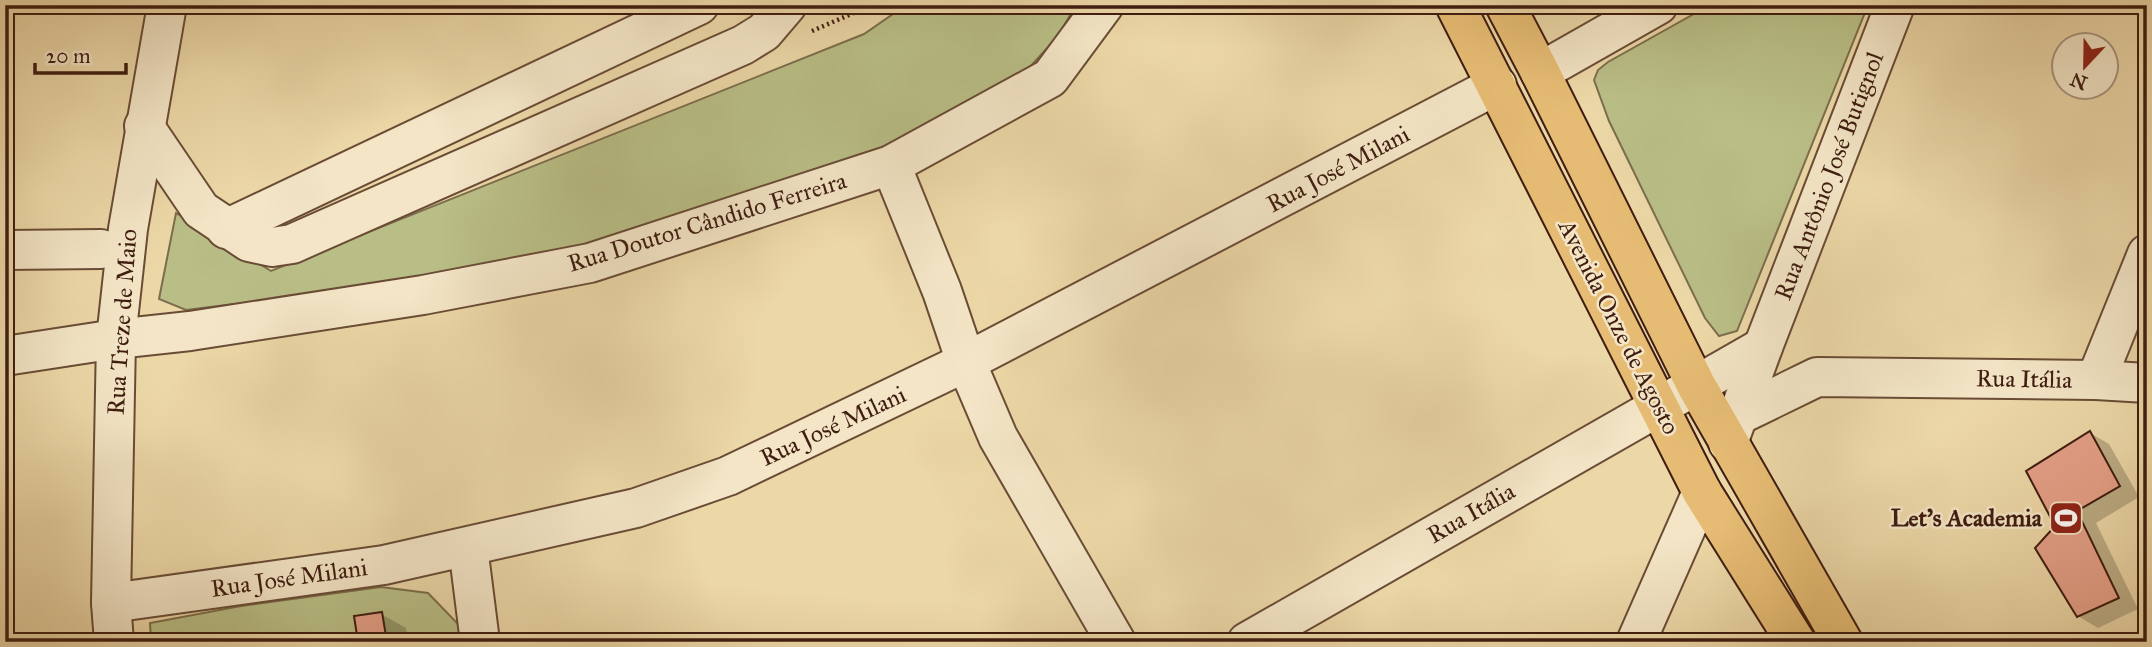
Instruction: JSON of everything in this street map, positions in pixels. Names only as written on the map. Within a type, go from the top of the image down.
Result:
[{"type":"main road","name":"Avenida Onze de Agosto","points":[[1455,5],[1702,492],[1796,642]]},
{"type":"main road","name":"Avenida Onze de Agosto","points":[[1504,5],[1696,385],[1734,429],[1843,642]]},
{"type":"street","name":"Rua Treze de Maio","points":[[114,642],[111,603],[116,339],[128,229],[167,5]]},
{"type":"street","points":[[226,229],[699,5]]},
{"type":"street","points":[[144,126],[201,210],[249,242],[272,247],[292,244],[743,45],[764,33],[787,5]]},
{"type":"street","name":"Rua Doutor Cândido Ferreira","points":[[5,356],[423,295],[590,263],[891,165],[1049,78],[1104,5]]},
{"type":"street","points":[[1540,72],[1658,5]]},
{"type":"street","name":"Rua Antônio José Butignol","points":[[1734,429],[1895,5]]},
{"type":"street","name":"Rua José Milani","points":[[111,603],[384,565],[636,508],[728,476],[967,362],[1497,85]]},
{"type":"street","points":[[891,165],[998,437],[1116,642]]},
{"type":"street","points":[[5,250],[101,249]]},
{"type":"street","points":[[2096,380],[2147,254]]},
{"type":"street","points":[[1734,429],[1817,377],[1763,347]]},
{"type":"street","name":"Rua Itália","points":[[1247,642],[1763,347]]},
{"type":"street","name":"Rua Itália","points":[[1817,377],[2147,383]]},
{"type":"street","points":[[1636,642],[1702,492]]},
{"type":"street","points":[[468,547],[480,642]]},
{"type":"green space","points":[[906,5],[1076,5],[1058,36],[1020,78],[916,139],[621,236],[423,280],[186,310],[159,299],[176,213],[271,271],[864,34]]},
{"type":"green space","points":[[1710,5],[1868,5],[1737,331],[1719,336],[1705,318],[1609,121],[1594,80],[1598,70],[1608,62]]},
{"type":"green space","points":[[381,587],[428,593],[459,625],[469,642],[151,642],[150,623],[241,606]]},
{"type":"building","name":"Let's Academia","points":[[2090,431],[2120,486],[2077,511],[2119,598],[2077,617],[2035,548],[2055,526],[2026,471]]},
{"type":"building","points":[[382,612],[387,642],[358,642],[354,616]]},
{"type":"building","points":[[423,635],[436,642],[390,642]]},
{"type":"place","name":"Let's Academia","points":[[2066,518]]}]
